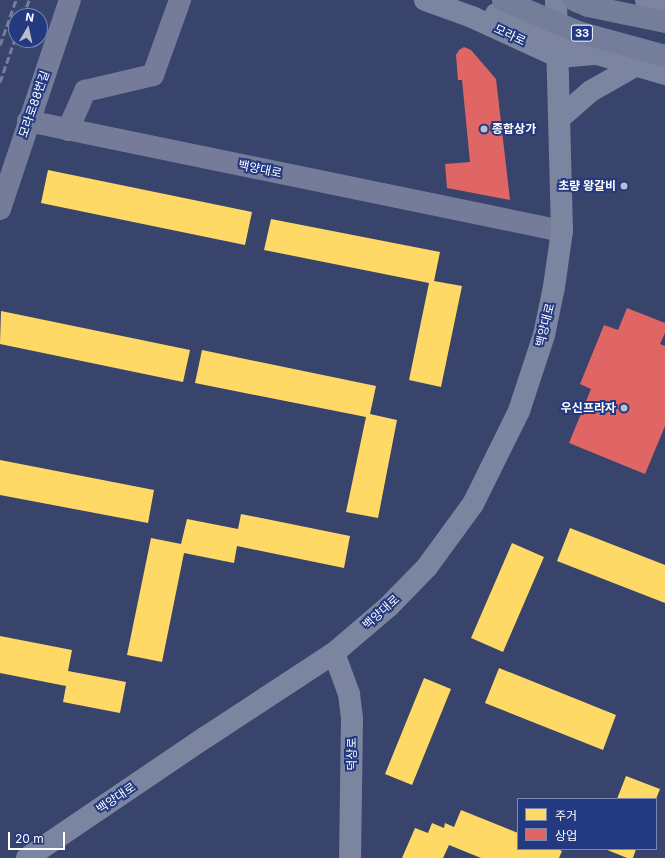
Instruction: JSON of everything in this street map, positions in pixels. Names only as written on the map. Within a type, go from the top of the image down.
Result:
[{"type":"highway","name":"33","points":[[503,0],[578,32],[665,56]]},
{"type":"highway","name":"33","points":[[574,0],[588,6],[665,22]]},
{"type":"main road","name":"모라로","points":[[425,0],[472,17],[559,57],[597,54]]},
{"type":"main road","name":"모라로","points":[[462,0],[512,20],[556,34],[597,54],[665,74]]},
{"type":"main road","name":"백양대로","points":[[27,858],[206,737],[334,653],[389,606],[427,567],[473,504],[519,412],[544,335],[554,287],[562,231],[559,57],[556,34],[556,0]]},
{"type":"main road","points":[[646,0],[665,4]]},
{"type":"main road","points":[[560,118],[591,91],[635,66]]},
{"type":"main road","name":"덕상로","points":[[334,653],[349,694],[352,718],[352,814],[350,858]]},
{"type":"street","name":"모라로88번길","points":[[0,209],[28,121],[70,0]]},
{"type":"street","points":[[68,130],[85,91],[153,74],[180,0]]},
{"type":"street","name":"백양대로","points":[[28,121],[562,231]]},
{"type":"building: 주거","points":[[48,170],[252,212],[245,245],[41,203]]},
{"type":"building: 주거","points":[[271,219],[440,252],[434,281],[462,286],[441,387],[409,380],[429,283],[264,250]]},
{"type":"building: 주거","points":[[1,311],[190,350],[183,382],[0,344]]},
{"type":"building: 주거","points":[[202,350],[376,386],[370,414],[397,420],[378,518],[346,512],[366,417],[195,383]]},
{"type":"building: 주거","points":[[0,460],[154,490],[148,523],[0,495]]},
{"type":"building: 주거","points":[[241,514],[350,536],[344,568],[237,546],[234,563],[184,553],[162,662],[127,655],[151,538],[181,544],[187,519],[238,529]]},
{"type":"building: 주거","points":[[570,528],[665,565],[665,603],[557,561]]},
{"type":"building: 주거","points":[[512,543],[544,557],[503,652],[471,638]]},
{"type":"building: 주거","points":[[0,636],[72,650],[68,671],[126,682],[120,713],[63,702],[66,686],[0,673]]},
{"type":"building: 주거","points":[[499,668],[616,715],[603,750],[485,703]]},
{"type":"building: 주거","points":[[424,678],[451,689],[412,785],[385,774]]},
{"type":"building: 주거","points":[[626,776],[660,789],[656,798],[617,798]]},
{"type":"building: 주거","points":[[461,810],[517,833],[517,850],[562,851],[559,858],[481,858],[449,845],[443,858],[402,858],[415,828],[428,833],[432,823],[444,828],[445,823],[454,827]]},
{"type":"building: 주거","points":[[607,850],[636,850],[633,858],[627,858]]},
{"type":"building: 상업","points":[[464,47],[471,50],[496,79],[510,200],[447,188],[445,164],[470,162],[462,80],[458,80],[456,55],[459,50]]},
{"type":"building: 상업","name":"우신프라자","points":[[627,308],[665,323],[665,333],[660,344],[665,346],[665,426],[645,474],[569,443],[591,389],[580,384],[604,325],[618,330]]},
{"type":"railway","points":[[0,45],[16,0]]},
{"type":"railway","points":[[26,8],[29,0]]},
{"type":"railway","points":[[0,82],[12,48]]},
{"type":"place","name":"종합상가","points":[[484,129]]},
{"type":"place","name":"초량 왕갈비","points":[[624,186]]},
{"type":"place","name":"우신프라자","points":[[624,408]]}]
